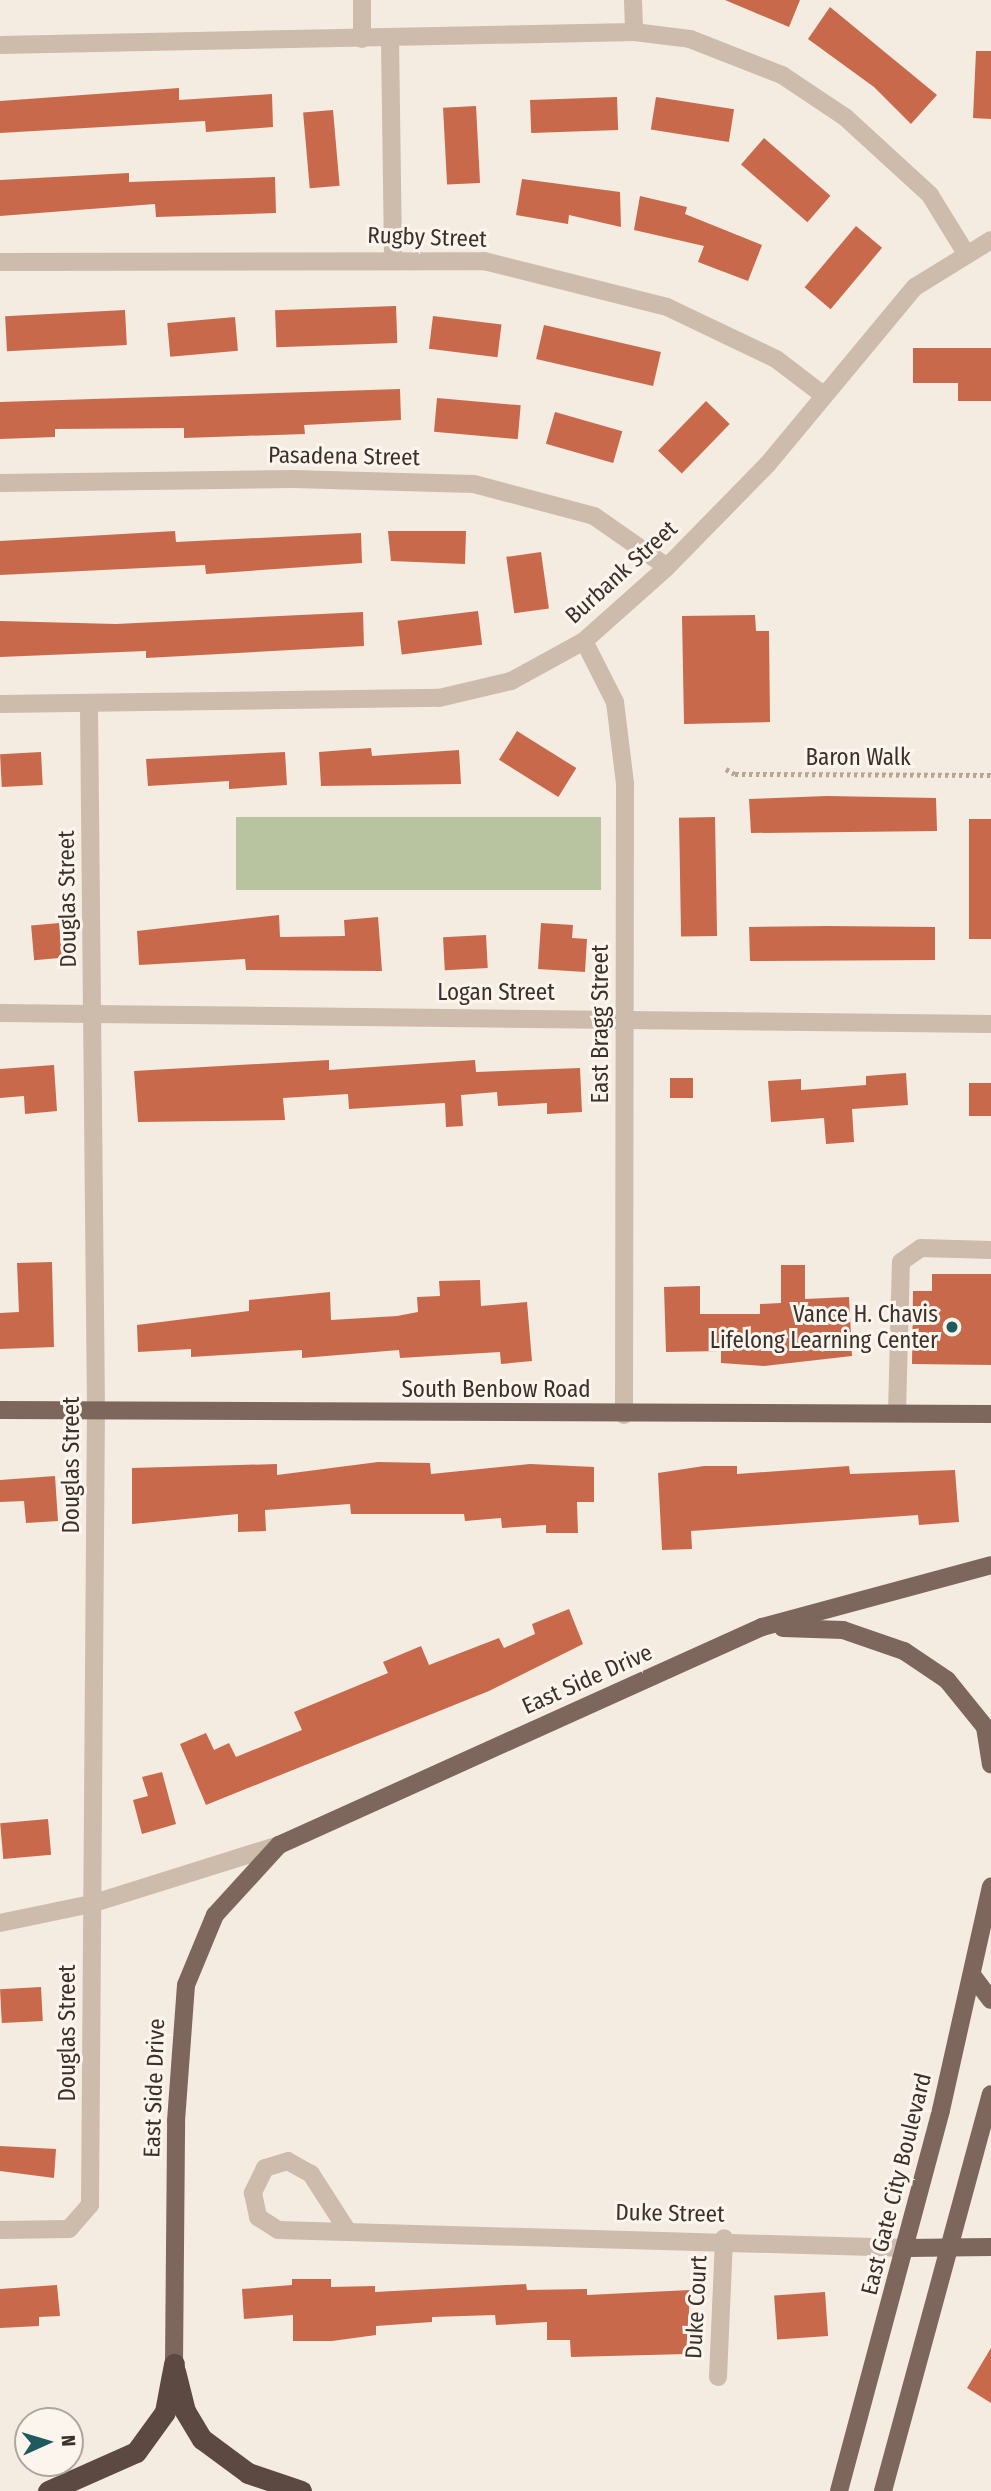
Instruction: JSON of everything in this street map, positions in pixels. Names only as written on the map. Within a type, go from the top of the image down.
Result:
[{"type":"highway","points":[[48,2491],[136,2452],[164,2412],[174,2364]]},
{"type":"highway","points":[[174,2364],[185,2411],[202,2439],[248,2473],[301,2491]]},
{"type":"main road","name":"South Benbow Road","points":[[0,1410],[624,1415],[991,1414]]},
{"type":"main road","name":"East Side Drive","points":[[174,2364],[176,2121],[186,1985],[215,1915],[279,1845],[762,1627],[991,1564]]},
{"type":"main road","points":[[762,1627],[843,1630],[904,1651],[947,1680],[985,1727],[991,1765]]},
{"type":"main road","name":"East Gate City Boulevard","points":[[839,2491],[907,2248],[991,1887]]},
{"type":"main road","points":[[972,1975],[991,2000]]},
{"type":"main road","points":[[883,2491],[952,2247],[991,2094]]},
{"type":"main road","name":"Duke Street","points":[[907,2248],[991,2247]]},
{"type":"street","points":[[362,0],[362,39]]},
{"type":"street","points":[[633,0],[634,32]]},
{"type":"street","points":[[0,45],[634,32],[733,51],[845,117],[930,195],[965,252]]},
{"type":"street","points":[[390,39],[393,259]]},
{"type":"street","name":"Burbank Street","points":[[0,704],[439,698],[511,681],[584,641],[667,567],[767,465],[822,394],[915,287],[965,252],[991,240]]},
{"type":"street","name":"Rugby Street","points":[[0,262],[393,259],[484,261],[667,307],[776,359],[822,394]]},
{"type":"street","name":"Pasadena Street","points":[[0,483],[293,478],[474,484],[594,516],[667,567]]},
{"type":"street","name":"East Bragg Street","points":[[584,641],[615,702],[621,734],[625,1018],[624,1415]]},
{"type":"street","name":"Douglas Street","points":[[0,2230],[61,2231],[79,2224],[90,2205],[96,1411],[89,704]]},
{"type":"street","name":"Logan Street","points":[[0,1013],[991,1024]]},
{"type":"street","points":[[897,1413],[901,1262],[921,1248],[991,1250]]},
{"type":"street","name":"East Side Drive","points":[[0,1923],[91,1904],[279,1845]]},
{"type":"street","name":"Duke Street","points":[[347,2230],[311,2174],[288,2161],[265,2168],[253,2193],[258,2217],[278,2230],[724,2238],[907,2248]]},
{"type":"street","name":"Duke Court","points":[[718,2377],[724,2238]]},
{"type":"path","name":"Baron Walk","points":[[726,769],[735,774],[991,775]]},
{"type":"green space","points":[[236,817],[601,817],[601,890],[236,890]]},
{"type":"building","points":[[725,0],[800,0],[789,27]]},
{"type":"building","points":[[830,7],[937,95],[911,124],[874,87],[808,39]]},
{"type":"building","points":[[976,51],[991,51],[991,119],[973,118]]},
{"type":"building","points":[[179,88],[179,100],[272,94],[273,127],[206,132],[205,121],[0,133],[0,101]]},
{"type":"building","points":[[617,97],[618,130],[531,133],[530,100]]},
{"type":"building","points":[[656,97],[734,109],[729,142],[651,130]]},
{"type":"building","points":[[476,106],[480,183],[447,185],[443,108]]},
{"type":"building","points":[[333,110],[340,186],[310,188],[303,113]]},
{"type":"building","points":[[764,138],[830,196],[807,222],[741,164]]},
{"type":"building","points":[[129,173],[129,182],[275,177],[276,213],[156,217],[155,204],[0,216],[0,180]]},
{"type":"building","points":[[522,179],[620,192],[621,227],[569,215],[568,224],[516,215]]},
{"type":"building","points":[[640,196],[687,207],[685,214],[762,245],[748,281],[698,262],[704,246],[634,230]]},
{"type":"building","points":[[856,226],[882,248],[831,309],[805,287]]},
{"type":"building","points":[[396,306],[397,343],[276,347],[275,310]]},
{"type":"building","points":[[125,310],[127,345],[7,351],[5,316]]},
{"type":"building","points":[[433,316],[501,324],[497,357],[429,349]]},
{"type":"building","points":[[235,317],[238,351],[170,357],[167,323]]},
{"type":"building","points":[[544,325],[661,352],[653,386],[536,359]]},
{"type":"building","points":[[913,348],[991,348],[991,401],[958,401],[958,383],[913,383]]},
{"type":"building","points":[[400,389],[401,420],[304,425],[305,434],[184,438],[184,428],[55,429],[55,437],[0,439],[0,402]]},
{"type":"building","points":[[437,398],[521,405],[518,439],[434,432]]},
{"type":"building","points":[[706,401],[730,424],[682,474],[658,451]]},
{"type":"building","points":[[555,412],[622,431],[613,463],[546,444]]},
{"type":"building","points":[[175,531],[176,542],[361,533],[362,563],[206,574],[205,565],[0,575],[0,541]]},
{"type":"building","points":[[388,531],[466,531],[465,564],[391,561]]},
{"type":"building","points":[[541,552],[549,608],[514,613],[506,557]]},
{"type":"building","points":[[478,611],[482,645],[402,655],[398,621]]},
{"type":"building","points":[[363,612],[364,646],[146,658],[146,651],[0,657],[0,621],[116,624]]},
{"type":"building","points":[[755,615],[756,631],[769,631],[770,722],[684,724],[682,616]]},
{"type":"building","points":[[517,731],[576,768],[558,797],[499,760]]},
{"type":"building","points":[[371,748],[372,756],[459,750],[461,784],[321,786],[319,752]]},
{"type":"building","points":[[41,752],[43,785],[2,787],[0,754]]},
{"type":"building","points":[[285,752],[287,785],[229,789],[229,781],[148,786],[146,759]]},
{"type":"building","points":[[827,796],[936,798],[937,831],[751,833],[749,799]]},
{"type":"building","points":[[715,817],[717,936],[681,937],[679,818]]},
{"type":"building","points":[[969,819],[991,819],[991,939],[969,939]]},
{"type":"building","points":[[279,915],[280,937],[345,936],[344,920],[378,917],[382,971],[246,970],[245,959],[139,965],[137,931]]},
{"type":"building","points":[[59,923],[62,958],[34,960],[31,925]]},
{"type":"building","points":[[541,923],[573,925],[572,938],[587,939],[585,972],[538,969]]},
{"type":"building","points":[[749,927],[935,927],[935,960],[750,961]]},
{"type":"building","points":[[486,935],[488,968],[445,970],[443,937]]},
{"type":"building","points":[[329,1060],[329,1070],[475,1060],[476,1072],[580,1068],[582,1112],[547,1114],[547,1103],[498,1106],[497,1092],[461,1095],[463,1126],[446,1127],[445,1103],[349,1109],[348,1094],[283,1098],[285,1120],[138,1122],[134,1071]]},
{"type":"building","points":[[54,1065],[57,1111],[25,1114],[24,1096],[0,1098],[0,1069]]},
{"type":"building","points":[[906,1073],[908,1105],[852,1109],[854,1142],[826,1144],[824,1118],[771,1122],[768,1081],[801,1079],[801,1090],[866,1085],[866,1076]]},
{"type":"building","points":[[670,1078],[693,1078],[693,1098],[670,1098]]},
{"type":"building","points":[[969,1083],[991,1083],[991,1116],[969,1116]]},
{"type":"building","points":[[52,1262],[54,1347],[0,1349],[0,1313],[19,1312],[17,1263]]},
{"type":"building","points":[[781,1265],[805,1265],[805,1299],[849,1297],[852,1356],[764,1366],[721,1363],[721,1351],[666,1352],[664,1287],[700,1286],[700,1314],[760,1314],[760,1304],[781,1303]]},
{"type":"building","name":"Vance H. Chavis Lifelong Learning Center","points":[[932,1274],[991,1274],[991,1365],[912,1364],[913,1291],[932,1291]]},
{"type":"building","points":[[480,1280],[481,1306],[527,1302],[532,1361],[501,1364],[500,1352],[400,1358],[399,1350],[302,1358],[302,1350],[191,1357],[191,1349],[138,1352],[137,1325],[249,1311],[249,1300],[330,1292],[331,1320],[397,1316],[418,1312],[417,1297],[440,1296],[439,1281]]},
{"type":"building","points":[[378,1462],[430,1463],[431,1474],[530,1464],[594,1467],[594,1502],[577,1502],[578,1533],[546,1533],[546,1525],[502,1528],[501,1518],[465,1521],[464,1514],[351,1514],[350,1504],[265,1510],[266,1531],[238,1532],[238,1514],[132,1524],[132,1468],[277,1464],[277,1475]]},
{"type":"building","points":[[704,1466],[737,1466],[737,1474],[849,1466],[850,1474],[955,1470],[959,1522],[919,1525],[918,1515],[691,1531],[692,1549],[662,1550],[658,1473]]},
{"type":"building","points":[[55,1476],[58,1521],[26,1523],[24,1501],[0,1502],[0,1480]]},
{"type":"building","points":[[569,1609],[583,1644],[489,1691],[206,1805],[180,1744],[206,1733],[214,1750],[229,1743],[236,1757],[302,1730],[294,1712],[388,1673],[383,1662],[421,1646],[429,1665],[499,1638],[504,1648],[535,1634],[532,1624]]},
{"type":"building","points":[[162,1772],[176,1824],[142,1834],[133,1800],[148,1796],[142,1777]]},
{"type":"building","points":[[48,1819],[51,1855],[3,1859],[0,1823]]},
{"type":"building","points":[[41,1987],[43,2021],[2,2023],[0,1989]]},
{"type":"building","points":[[0,2146],[56,2149],[54,2178],[0,2171]]},
{"type":"building","points":[[292,2279],[331,2279],[331,2287],[375,2286],[375,2292],[526,2284],[527,2290],[587,2289],[587,2295],[690,2290],[687,2354],[571,2357],[570,2340],[547,2340],[547,2322],[496,2325],[495,2315],[432,2317],[432,2322],[376,2326],[376,2335],[332,2341],[293,2341],[293,2315],[244,2319],[242,2289],[292,2285]]},
{"type":"building","points":[[57,2285],[60,2316],[39,2317],[39,2326],[0,2328],[0,2289]]},
{"type":"building","points":[[825,2292],[828,2336],[777,2339],[774,2296]]},
{"type":"building","points":[[991,2348],[991,2403],[967,2388]]},
{"type":"place","name":"Vance H. Chavis Lifelong Learning Center","points":[[952,1327]]}]
